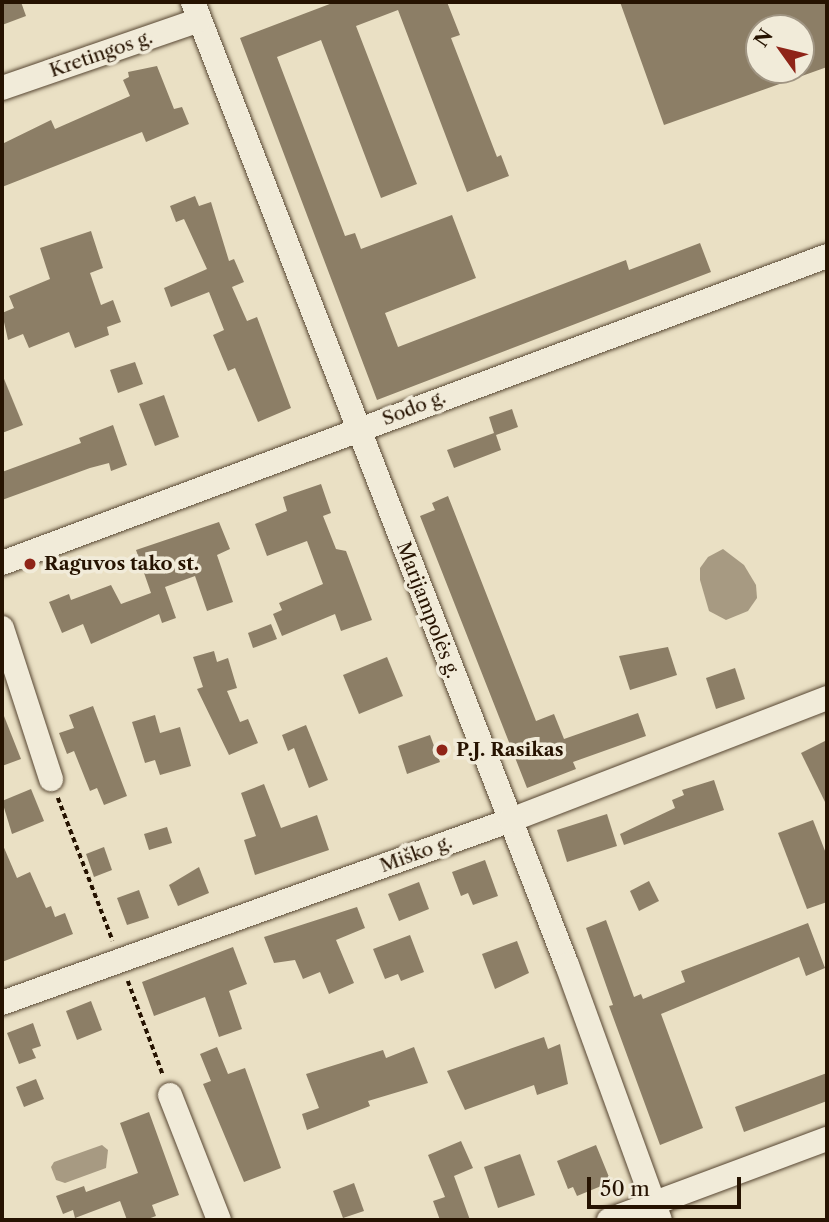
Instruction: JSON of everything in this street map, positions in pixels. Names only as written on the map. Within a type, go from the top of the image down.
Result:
[{"type":"street","name":"Kretingos g.","points":[[2,88],[196,11]]},
{"type":"street","name":"Marijampolės g.","points":[[196,11],[361,428],[432,624],[511,820],[657,1212]]},
{"type":"street","name":"Sodo g.","points":[[2,563],[827,256]]},
{"type":"street","points":[[2,628],[51,779]]},
{"type":"street","name":"Miško g.","points":[[2,1003],[511,820],[827,698]]},
{"type":"street","points":[[170,1095],[219,1220]]},
{"type":"street","points":[[610,1220],[657,1212],[827,1139]]},
{"type":"path","points":[[51,779],[170,1095]]},
{"type":"shaded area","points":[[723,549],[744,565],[756,585],[757,598],[748,611],[726,620],[709,611],[700,580],[700,568],[708,557]]},
{"type":"shaded area","points":[[102,1145],[108,1150],[106,1168],[65,1183],[56,1180],[51,1167],[54,1162]]},
{"type":"building","points":[[2,2],[21,2],[26,16],[2,25]]},
{"type":"building","points":[[335,2],[447,2],[460,35],[451,38],[497,157],[501,155],[509,176],[467,192],[398,10],[356,26],[417,184],[381,198],[321,40],[277,57],[345,236],[355,233],[361,249],[452,215],[476,278],[385,313],[398,347],[626,260],[629,270],[700,243],[711,272],[377,400],[240,38]]},
{"type":"building","points":[[620,2],[827,2],[827,67],[815,71],[815,14],[745,14],[745,84],[779,84],[664,125]]},
{"type":"building","points":[[157,66],[174,109],[182,107],[189,124],[146,142],[142,132],[2,187],[2,144],[51,120],[55,129],[130,96],[123,80],[129,77],[128,72]]},
{"type":"building","points":[[195,196],[199,206],[211,202],[229,261],[234,259],[244,282],[232,287],[247,321],[257,317],[291,408],[258,422],[235,368],[228,371],[213,335],[224,330],[209,292],[171,307],[164,288],[207,269],[184,219],[176,222],[170,206]]},
{"type":"building","points":[[91,231],[103,268],[90,273],[101,305],[113,300],[121,322],[107,327],[109,335],[75,348],[69,332],[29,348],[23,334],[8,340],[2,313],[14,308],[9,296],[50,279],[40,248]]},
{"type":"building","points":[[135,362],[143,384],[118,393],[110,370]]},
{"type":"building","points":[[2,374],[23,425],[2,433]]},
{"type":"building","points":[[164,395],[179,437],[155,446],[139,404]]},
{"type":"building","points":[[512,409],[518,427],[496,435],[501,450],[454,468],[447,450],[494,433],[489,417]]},
{"type":"building","points":[[113,425],[127,465],[111,471],[109,463],[90,468],[2,500],[2,472],[81,443],[79,438]]},
{"type":"building","points":[[321,484],[331,513],[323,516],[336,549],[346,551],[372,620],[341,631],[335,614],[282,636],[273,614],[282,610],[279,603],[323,584],[307,541],[267,556],[255,524],[287,511],[283,497]]},
{"type":"building","points":[[448,496],[536,721],[554,714],[564,739],[638,713],[646,736],[573,762],[576,769],[527,788],[420,516],[435,510],[432,503]]},
{"type":"building","points":[[219,522],[230,549],[217,555],[233,602],[207,611],[195,576],[165,587],[176,618],[162,623],[159,614],[91,644],[83,624],[62,633],[49,602],[69,594],[71,600],[111,585],[121,604],[151,593],[136,550]]},
{"type":"building","points":[[271,624],[277,639],[253,648],[248,633]]},
{"type":"building","points":[[668,647],[677,675],[630,690],[619,656]]},
{"type":"building","points":[[214,651],[217,662],[228,658],[237,688],[227,691],[240,722],[248,719],[258,743],[229,755],[197,689],[203,687],[193,657]]},
{"type":"building","points":[[387,657],[403,696],[359,714],[343,675]]},
{"type":"building","points":[[735,668],[745,699],[716,709],[706,678]]},
{"type":"building","points":[[93,706],[127,796],[104,805],[97,788],[90,791],[74,751],[67,754],[59,733],[74,728],[69,715]]},
{"type":"building","points":[[2,711],[21,759],[2,766]]},
{"type":"building","points":[[155,715],[160,733],[180,727],[191,766],[160,775],[155,760],[145,763],[132,722]]},
{"type":"building","points":[[306,725],[328,780],[309,788],[294,748],[288,751],[282,735]]},
{"type":"building","points":[[430,735],[440,762],[407,774],[398,746]]},
{"type":"building","points":[[827,740],[827,806],[801,753]]},
{"type":"building","points":[[714,780],[724,810],[624,845],[620,834],[675,808],[672,800],[684,795],[682,790]]},
{"type":"building","points":[[264,784],[281,828],[317,815],[329,850],[255,875],[244,840],[256,836],[241,793]]},
{"type":"building","points":[[31,789],[44,821],[12,834],[2,801]]},
{"type":"building","points":[[607,814],[617,846],[567,862],[557,830]]},
{"type":"building","points":[[813,820],[827,856],[827,902],[807,909],[778,833]]},
{"type":"building","points":[[167,827],[172,843],[149,850],[144,834]]},
{"type":"building","points":[[2,843],[17,878],[30,872],[46,908],[51,906],[55,917],[65,913],[73,934],[2,962]]},
{"type":"building","points":[[104,847],[112,870],[94,877],[86,854]]},
{"type":"building","points":[[485,860],[498,896],[473,905],[468,893],[461,896],[452,872]]},
{"type":"building","points":[[199,867],[209,893],[178,906],[169,885]]},
{"type":"building","points":[[649,881],[659,901],[639,911],[630,891]]},
{"type":"building","points":[[419,882],[429,909],[399,921],[388,894]]},
{"type":"building","points":[[139,890],[149,918],[127,925],[117,898]]},
{"type":"building","points":[[357,907],[365,928],[336,940],[354,983],[329,994],[320,972],[303,979],[295,960],[274,963],[264,937]]},
{"type":"building","points":[[606,920],[634,997],[641,994],[643,999],[685,982],[681,971],[808,923],[825,968],[806,976],[799,957],[661,1014],[703,1128],[660,1145],[609,1006],[613,1005],[586,928]]},
{"type":"building","points":[[410,935],[424,972],[401,981],[398,974],[385,979],[373,949]]},
{"type":"building","points":[[517,941],[529,973],[495,989],[482,954]]},
{"type":"building","points":[[233,947],[247,984],[229,991],[242,1029],[219,1037],[205,997],[154,1016],[142,982]]},
{"type":"building","points":[[91,1001],[102,1030],[77,1040],[66,1011]]},
{"type":"building","points":[[33,1023],[41,1046],[32,1049],[36,1058],[19,1064],[7,1033]]},
{"type":"building","points":[[544,1037],[548,1049],[560,1044],[568,1084],[537,1095],[534,1085],[465,1110],[447,1071]]},
{"type":"building","points":[[217,1047],[228,1074],[245,1068],[281,1168],[244,1182],[203,1084],[211,1081],[200,1054]]},
{"type":"building","points":[[414,1047],[428,1083],[368,1101],[370,1106],[307,1130],[302,1114],[319,1108],[306,1074],[383,1050],[386,1058]]},
{"type":"building","points":[[827,1073],[827,1101],[744,1132],[735,1107]]},
{"type":"building","points":[[36,1079],[44,1099],[24,1107],[16,1087]]},
{"type":"building","points":[[149,1112],[179,1195],[152,1205],[156,1216],[145,1220],[127,1220],[120,1201],[75,1218],[73,1210],[63,1214],[56,1196],[84,1186],[86,1192],[138,1173],[120,1123]]},
{"type":"building","points":[[461,1141],[473,1168],[454,1176],[470,1220],[440,1220],[433,1201],[445,1197],[428,1155]]},
{"type":"building","points":[[596,1145],[611,1182],[577,1196],[573,1187],[568,1189],[557,1161]]},
{"type":"building","points":[[520,1154],[535,1195],[498,1208],[484,1167]]},
{"type":"building","points":[[354,1183],[364,1211],[343,1218],[333,1191]]},
{"type":"place","name":"Raguvos tako st.","points":[[30,564]]},
{"type":"place","name":"P.J. Rasikas","points":[[442,750]]}]
